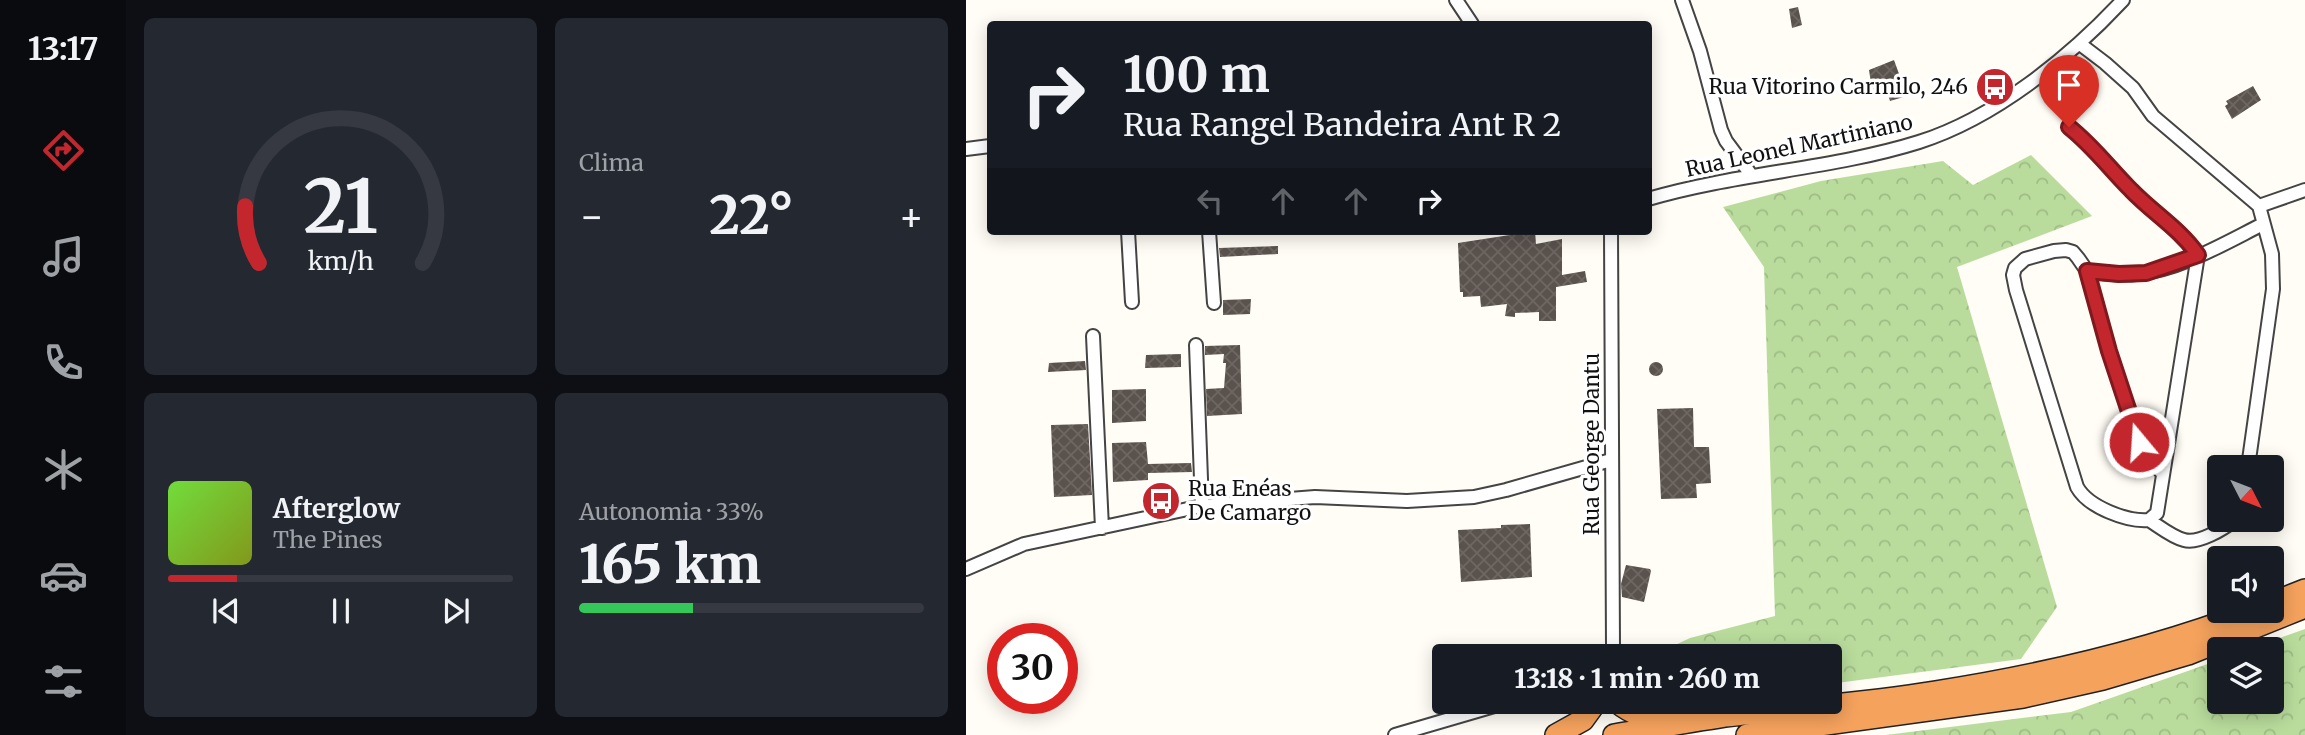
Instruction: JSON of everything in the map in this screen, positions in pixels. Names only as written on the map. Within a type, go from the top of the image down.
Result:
[{"type":"highway","points":[[2284,598],[2305,590]]},
{"type":"highway","points":[[1747,735],[2023,696],[2091,682],[2188,654],[2305,607]]},
{"type":"highway","points":[[1614,735],[1710,719],[1933,693],[2071,667],[2154,645],[2218,623]]},
{"type":"highway","points":[[1556,735],[1583,720],[1587,714]]},
{"type":"highway","points":[[1635,714],[1644,718],[1710,719]]},
{"type":"street","points":[[1456,0],[1470,21]]},
{"type":"street","points":[[1682,0],[1700,51],[1721,130],[1752,176]]},
{"type":"street","name":"Rua Leonel Martiniano","points":[[1652,199],[1695,187],[1894,148],[1951,130],[1994,105],[2080,44],[2123,0]]},
{"type":"street","points":[[2080,44],[2133,88],[2153,116],[2259,206],[2272,254],[2273,289],[2250,455]]},
{"type":"street","points":[[2069,127],[2092,146],[2132,191],[2188,241],[2198,255],[2157,513],[2149,520]]},
{"type":"street","points":[[966,149],[987,146]]},
{"type":"street","points":[[2259,206],[2305,190]]},
{"type":"street","points":[[2087,271],[2146,273],[2198,255],[2263,224]]},
{"type":"street","points":[[1128,235],[1132,302]]},
{"type":"street","points":[[1209,235],[1214,303]]},
{"type":"street","name":"Rua George Dantu","points":[[1611,235],[1613,644]]},
{"type":"street","points":[[2163,474],[2139,442],[2109,351],[2087,271],[2073,252],[2054,251],[2025,259],[2015,268],[2013,275],[2016,290],[2077,487],[2091,502],[2114,513],[2149,520],[2186,541],[2213,532]]},
{"type":"street","points":[[1093,336],[1102,528]]},
{"type":"street","points":[[1196,345],[1202,506]]},
{"type":"street","points":[[966,569],[1024,544],[1202,506],[1315,497],[1453,499],[1506,490],[1611,460]]},
{"type":"street","points":[[1395,735],[1467,714]]},
{"type":"green space","points":[[2031,155],[2092,216],[1957,267],[2057,607],[2021,659],[1842,682],[1842,644],[1677,644],[1690,638],[1775,616],[1764,267],[1723,207],[1821,181],[1943,161],[1973,185]]},
{"type":"green space","points":[[2305,629],[2305,735],[1886,735],[2071,712],[2207,664],[2207,714],[2284,714],[2283,637]]},
{"type":"building","points":[[1798,7],[1802,25],[1792,28],[1789,9]]},
{"type":"building","points":[[1894,60],[1907,96],[1890,101],[1885,86],[1872,90],[1869,70]]},
{"type":"building","points":[[2253,86],[2261,100],[2232,119],[2225,106],[2228,104],[2226,101]]},
{"type":"building","points":[[1509,235],[1535,235],[1536,244],[1562,239],[1562,275],[1585,271],[1587,282],[1556,287],[1556,321],[1539,321],[1539,312],[1515,313],[1515,317],[1505,316],[1507,304],[1481,307],[1480,296],[1463,297],[1463,292],[1460,292],[1458,243]]},
{"type":"building","points":[[1278,246],[1278,254],[1220,257],[1219,248]]},
{"type":"building","points":[[1251,299],[1250,314],[1223,315],[1223,300]]},
{"type":"building","points":[[1240,345],[1242,414],[1207,416],[1206,389],[1224,388],[1226,363],[1223,363],[1224,354],[1205,355],[1205,346]]},
{"type":"building","points":[[1181,354],[1181,367],[1145,368],[1146,355]]},
{"type":"building","points":[[1085,361],[1086,370],[1048,372],[1049,363]]},
{"type":"building","points":[[1656,362],[1661,364],[1661,374],[1656,376],[1651,374],[1649,369],[1651,364]]},
{"type":"building","points":[[1146,389],[1146,421],[1112,423],[1112,390]]},
{"type":"building","points":[[1693,408],[1694,447],[1709,447],[1711,483],[1696,484],[1697,498],[1661,499],[1657,409]]},
{"type":"building","points":[[1088,424],[1092,495],[1054,497],[1051,425]]},
{"type":"building","points":[[1146,442],[1148,464],[1191,463],[1192,472],[1148,473],[1148,480],[1113,482],[1112,443]]},
{"type":"building","points":[[1530,524],[1532,577],[1461,582],[1458,530]]},
{"type":"building","points":[[1626,565],[1651,571],[1644,602],[1622,597],[1621,584]]},
{"type":"place","name":"Rua Vitorino Carmilo, 246","points":[[1995,87]]},
{"type":"place","name":"Rua Enéas De Camargo","points":[[1161,501]]},
{"type":"route","points":[[2069,127],[2092,146],[2132,191],[2172,225],[2198,255],[2134,275],[2087,271],[2109,351],[2139,442]]}]
